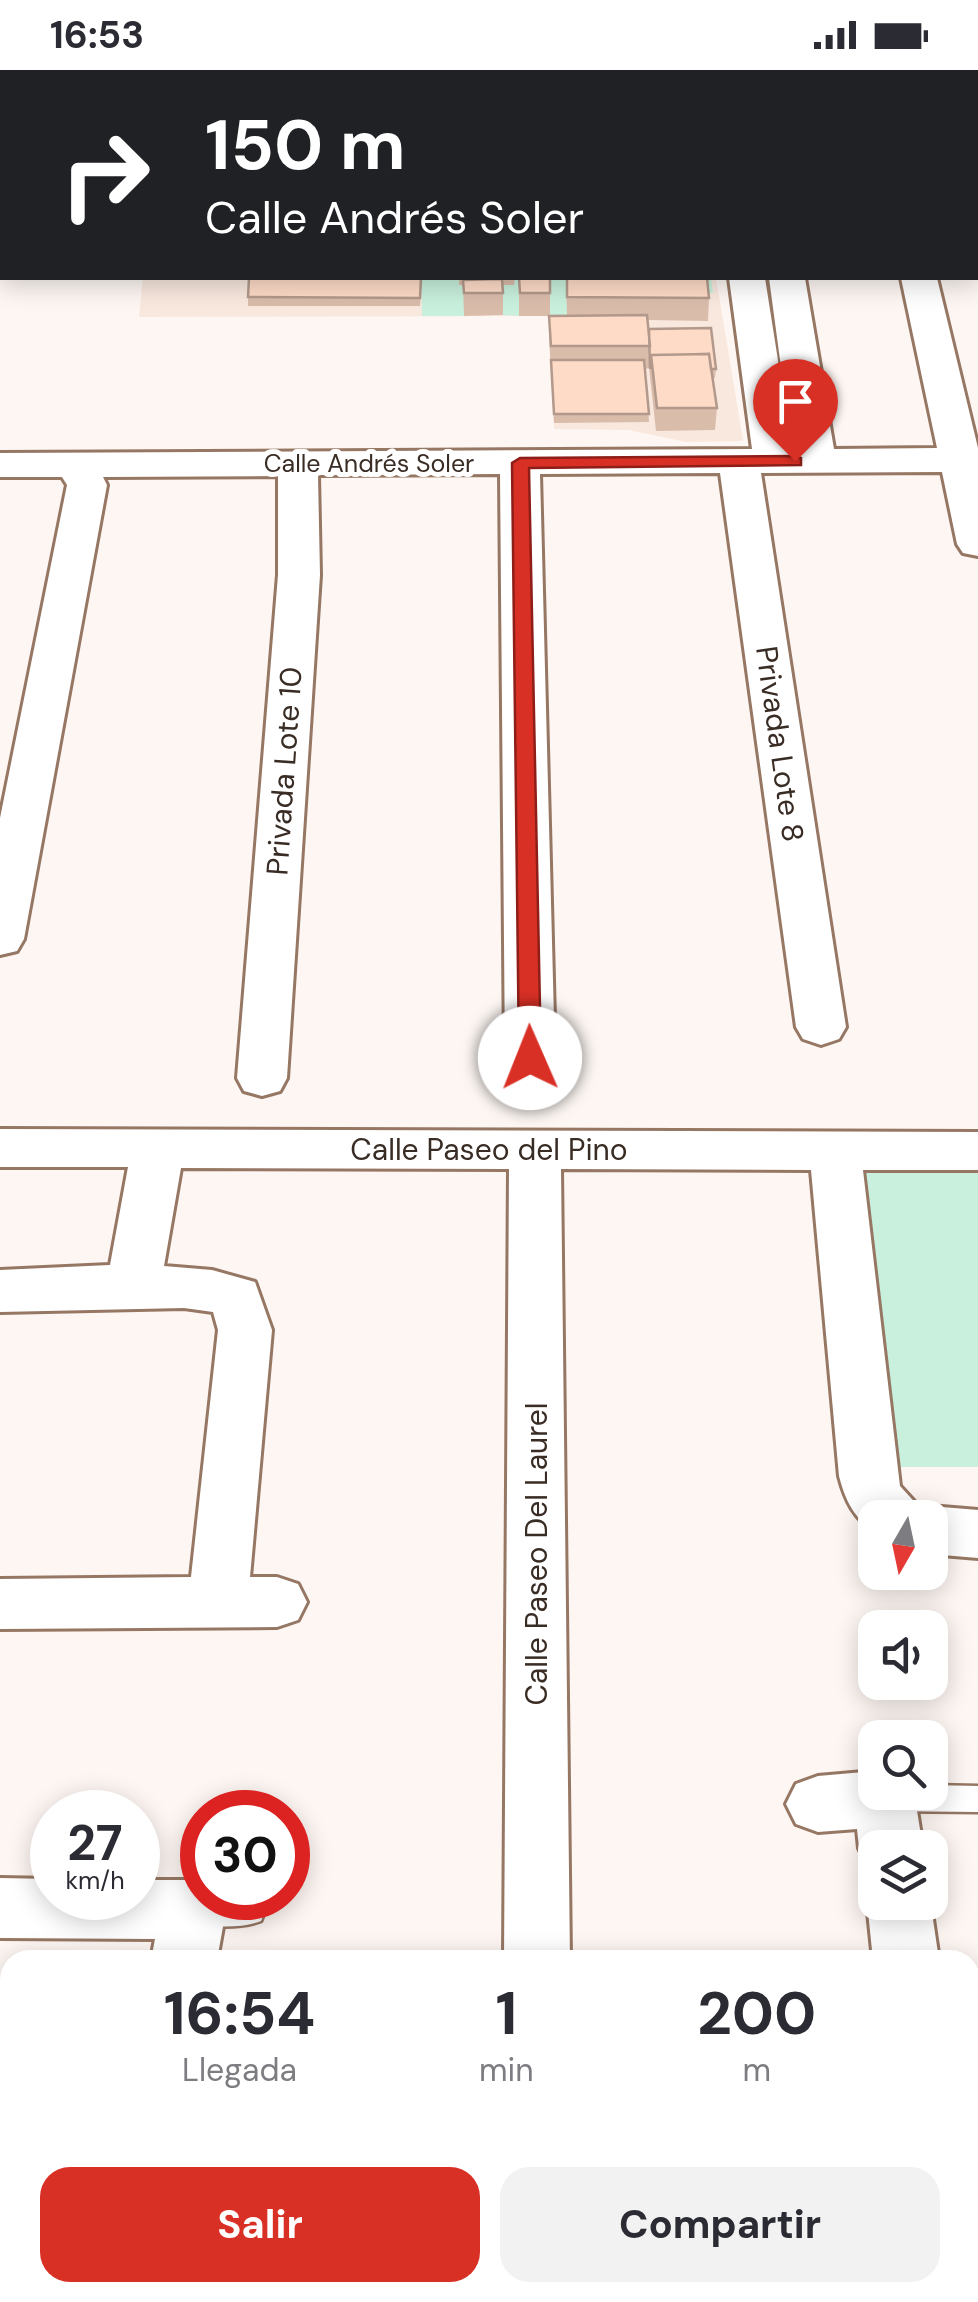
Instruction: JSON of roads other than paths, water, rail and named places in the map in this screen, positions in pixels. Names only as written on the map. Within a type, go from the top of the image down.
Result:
[{"type":"street","name":"Privada Lote 8","points":[[747,280],[756,462],[821,1027]]},
{"type":"street","points":[[788,280],[816,461]]},
{"type":"street","points":[[919,280],[969,460],[978,544]]},
{"type":"street","name":"Calle Andrés Soler","points":[[0,464],[969,460]]},
{"type":"street","points":[[520,463],[530,1058]]},
{"type":"street","points":[[0,939],[87,485],[76,464]]},
{"type":"street","name":"Privada Lote 10","points":[[262,1078],[299,575],[298,464]]},
{"type":"street","name":"Calle Paseo del Pino","points":[[0,1148],[978,1151]]},
{"type":"street","points":[[133,1287],[158,1148]]},
{"type":"street","name":"Calle Paseo Del Laurel","points":[[534,1148],[537,1950]]},
{"type":"street","points":[[835,1150],[868,1476],[876,1500]]},
{"type":"street","points":[[0,1291],[133,1287],[221,1292],[236,1297],[245,1330],[218,1603]]},
{"type":"street","points":[[948,1532],[978,1534]]},
{"type":"street","points":[[0,1604],[276,1602]]},
{"type":"street","points":[[818,1804],[888,1823]]},
{"type":"street","points":[[0,1908],[209,1927]]},
{"type":"street","points":[[901,1920],[905,1950]]},
{"type":"lane","points":[[888,1823],[978,1800]]}]
